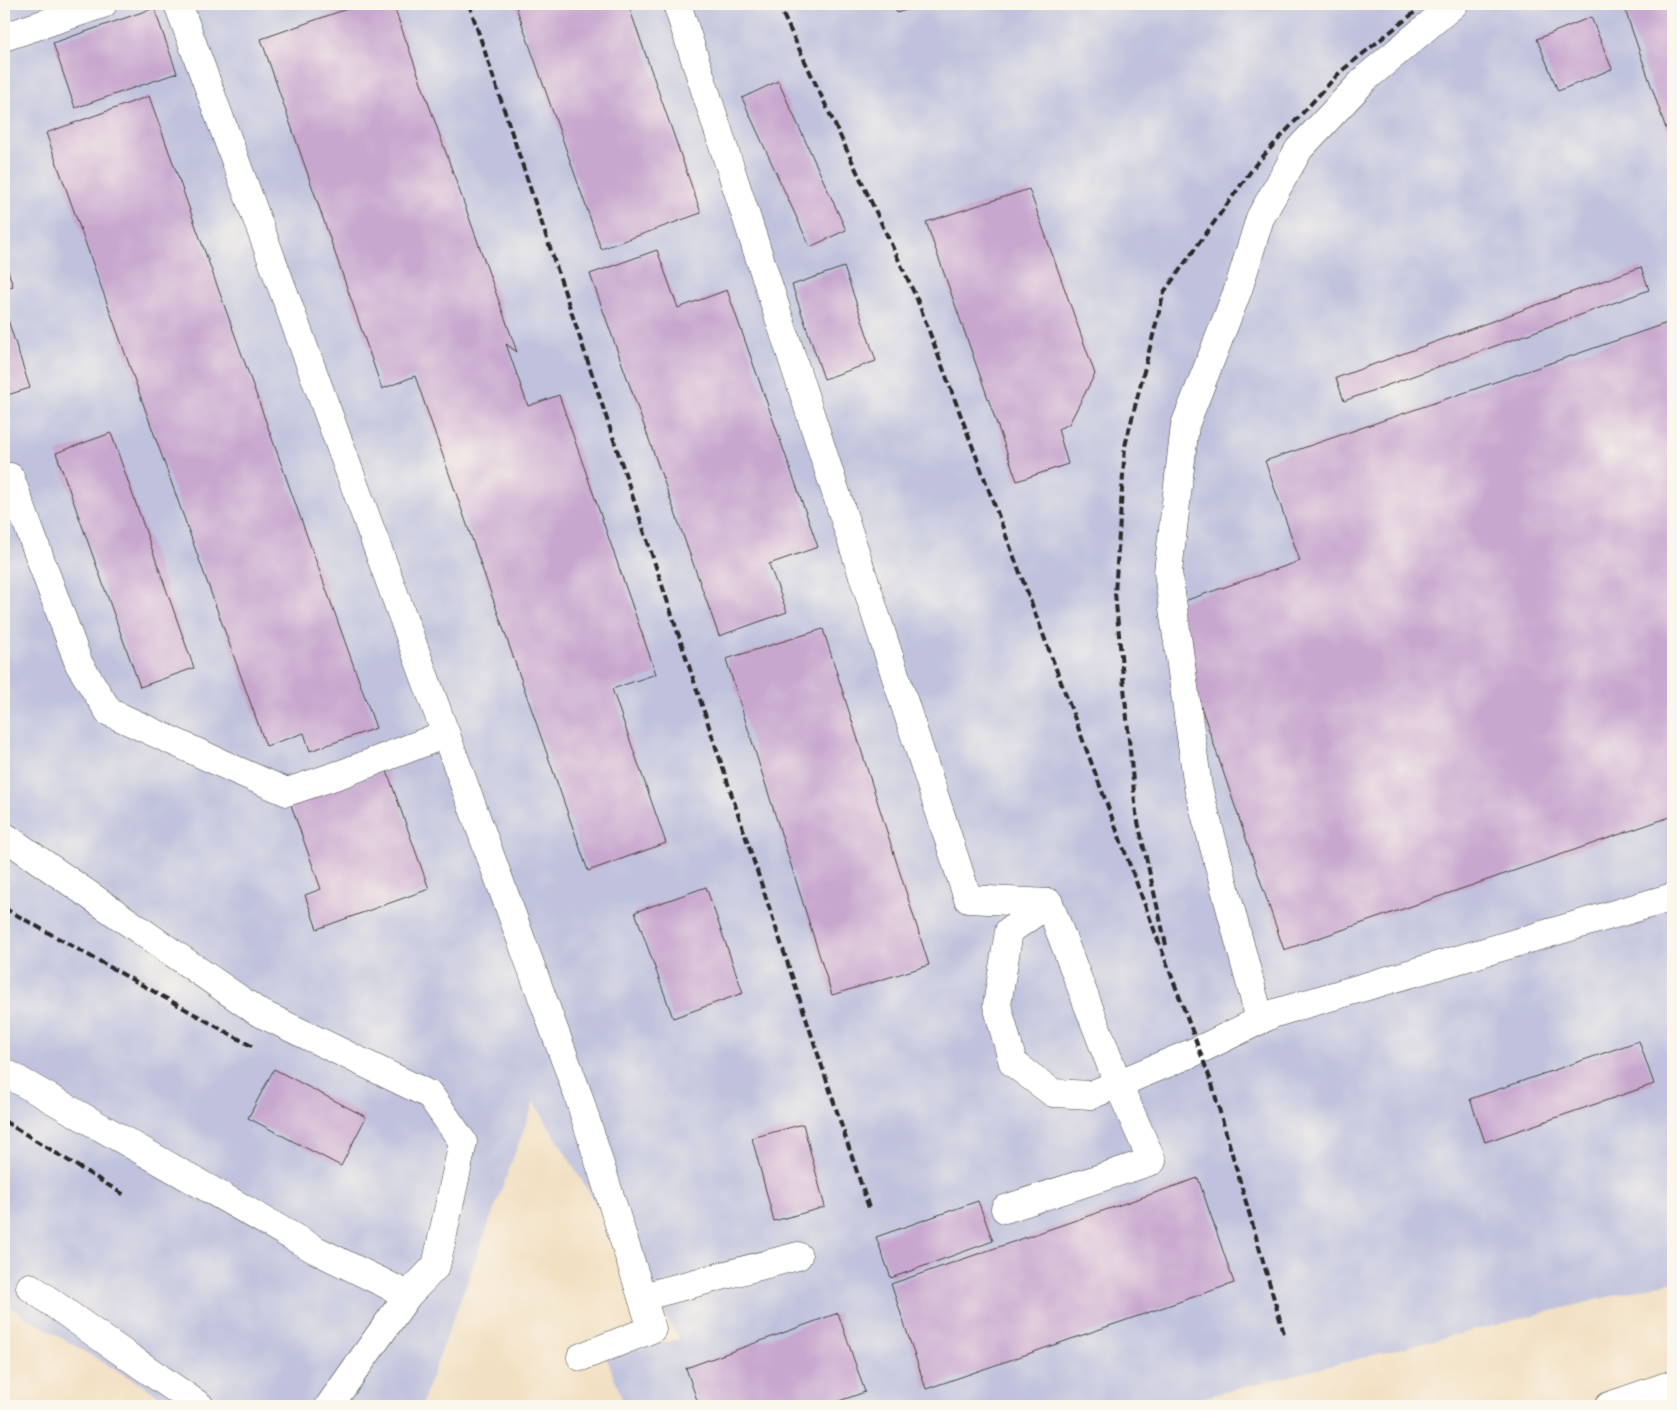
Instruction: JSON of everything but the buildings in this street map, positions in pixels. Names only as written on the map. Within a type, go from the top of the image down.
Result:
[{"type":"street","points":[[4,37],[103,4]]},
{"type":"street","points":[[178,4],[578,1095],[652,1329],[581,1357]]},
{"type":"street","points":[[677,4],[968,898],[1049,903]]},
{"type":"street","points":[[1260,1020],[1198,787],[1168,572],[1185,425],[1238,290],[1260,218],[1299,149],[1366,78],[1454,4]]},
{"type":"street","points":[[10,477],[80,664],[109,712],[287,792],[344,773],[446,734]]},
{"type":"street","points":[[4,836],[258,1012],[430,1095],[463,1142],[436,1266],[408,1295],[329,1406]]},
{"type":"street","points":[[1049,903],[1010,931],[997,1005],[1013,1064],[1053,1093],[1091,1095],[1199,1050],[1275,1013],[1673,897]]},
{"type":"street","points":[[1005,1209],[1152,1161],[1118,1084],[1049,903]]},
{"type":"street","points":[[4,1072],[316,1250],[408,1295]]},
{"type":"street","points":[[642,1297],[798,1256]]},
{"type":"street","points":[[30,1287],[200,1406]]},
{"type":"street","points":[[1609,1406],[1673,1384]]},
{"type":"shaded area","points":[[4,4],[1673,4],[1673,1281],[1168,1406],[625,1406],[606,1357],[679,1339],[534,1102],[421,1406],[177,1406],[4,1304]]},
{"type":"railway","points":[[469,4],[870,1211]]},
{"type":"railway","points":[[778,4],[917,299],[1211,1081],[1285,1337]]},
{"type":"railway","points":[[1166,945],[1136,813],[1115,593],[1125,446],[1164,292],[1256,164],[1340,72],[1425,4]]},
{"type":"railway","points":[[4,908],[255,1048]]},
{"type":"railway","points":[[4,1121],[126,1196]]},
{"type":"railway","points":[[4,1402],[11,1406]]}]
